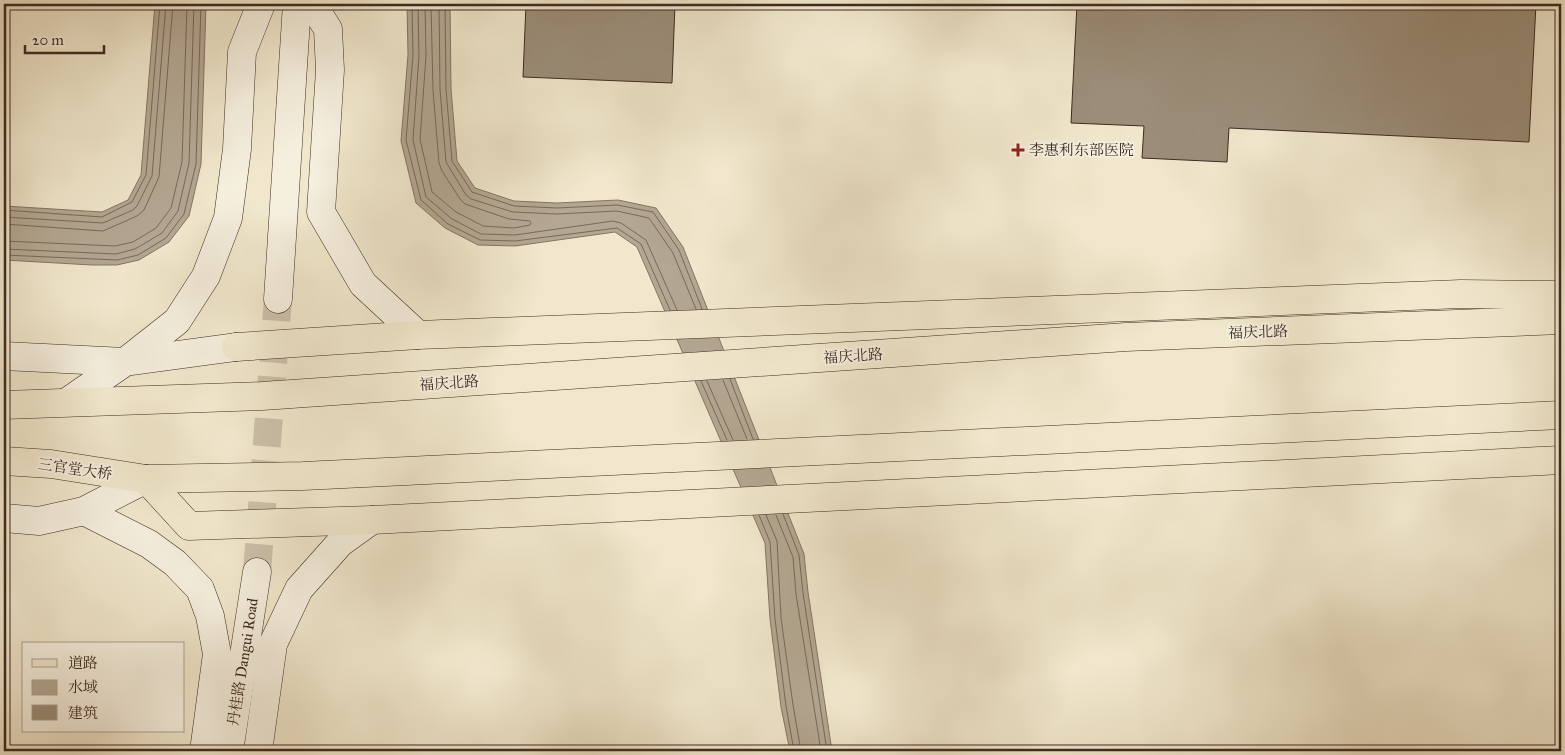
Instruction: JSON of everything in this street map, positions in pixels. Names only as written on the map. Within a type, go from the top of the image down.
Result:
[{"type":"main road","points":[[236,347],[418,335],[1461,294],[1561,295]]},
{"type":"main road","name":"福庆北路","points":[[67,402],[272,395],[1126,337],[1561,320]]},
{"type":"main road","points":[[4,404],[67,402]]},
{"type":"main road","name":"三官堂大桥","points":[[4,461],[51,464],[146,480],[303,476],[1561,415]]},
{"type":"main road","points":[[146,480],[188,526],[372,520],[1561,460]]},
{"type":"street","points":[[67,402],[125,362],[176,320],[206,276],[228,218],[237,149],[242,52],[261,4]]},
{"type":"street","points":[[278,299],[297,4]]},
{"type":"street","points":[[312,4],[328,29],[330,70],[320,212],[363,284],[418,335]]},
{"type":"street","points":[[4,356],[125,362],[236,347]]},
{"type":"street","points":[[4,518],[39,521],[84,511],[146,480]]},
{"type":"street","points":[[84,511],[149,544],[175,563],[200,590],[210,616],[217,654],[204,751]]},
{"type":"street","points":[[258,751],[273,644],[299,589],[340,543],[372,520]]},
{"type":"street","name":"丹桂路 Dangui Road","points":[[229,751],[257,572]]},
{"type":"water","points":[[155,4],[206,4],[201,164],[189,216],[169,242],[139,260],[117,265],[92,265],[4,260],[4,206],[102,212],[128,200],[141,175]]},
{"type":"water","points":[[407,4],[450,4],[451,89],[457,161],[475,188],[514,201],[557,203],[618,200],[656,208],[683,247],[804,554],[832,751],[790,751],[781,707],[770,619],[765,543],[637,247],[615,232],[515,246],[478,245],[445,228],[416,203],[401,141],[408,55]]},
{"type":"building","points":[[526,4],[675,4],[672,83],[523,77]]},
{"type":"building","points":[[1077,4],[1536,4],[1529,142],[1229,128],[1227,162],[1142,158],[1144,126],[1071,123]]},
{"type":"tunnel","points":[[257,572],[278,299]]},
{"type":"place","name":"李惠利东部医院","points":[[1018,150]]}]
